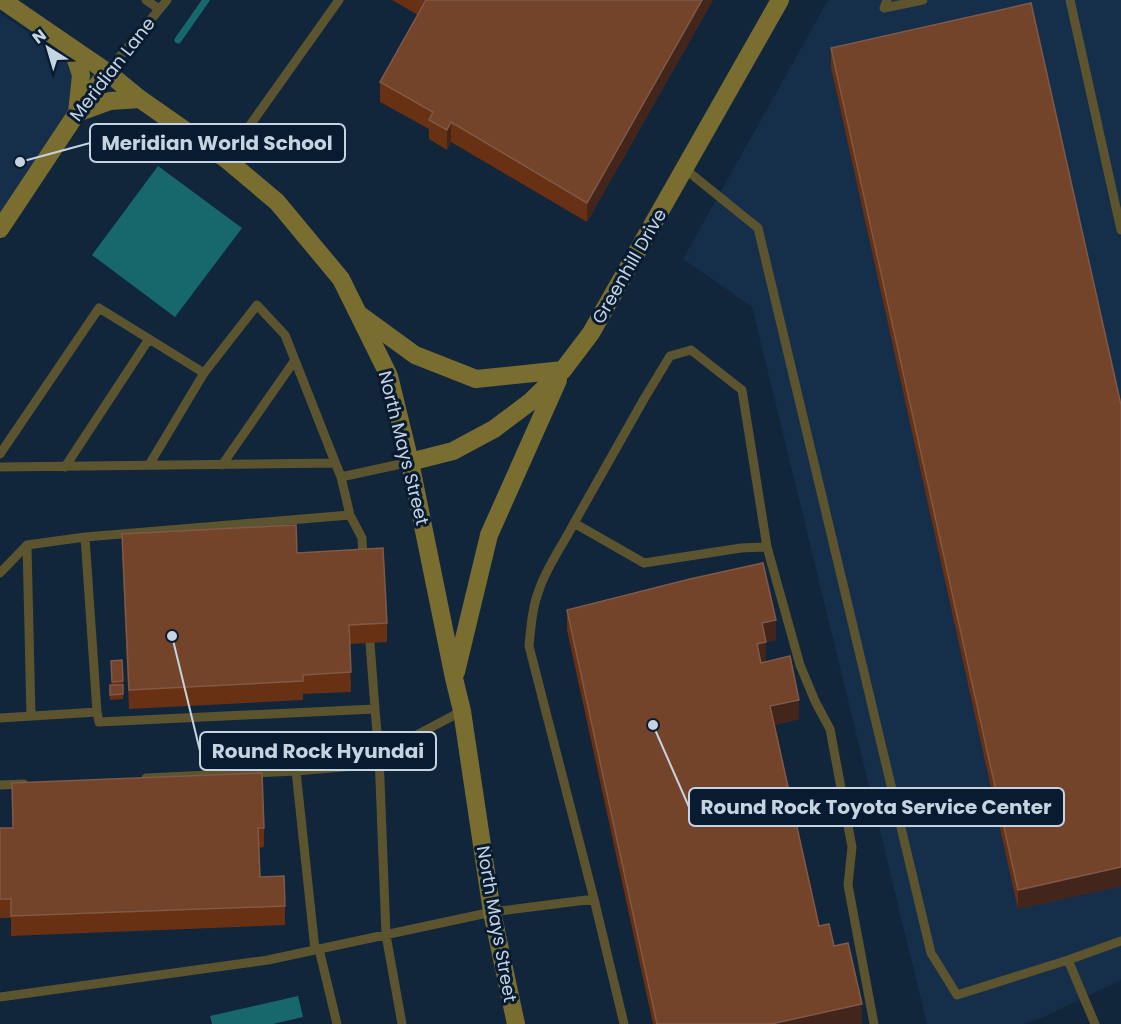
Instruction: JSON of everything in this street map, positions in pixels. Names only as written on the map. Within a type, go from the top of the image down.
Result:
[{"type":"main road","name":"North Mays Street","points":[[2,0],[107,72],[140,99],[226,159],[277,202],[341,279],[359,314],[389,376],[410,462],[462,711],[492,912],[516,1024]]},
{"type":"main road","name":"Greenhill Drive","points":[[410,462],[453,451],[494,429],[530,402],[562,370],[591,333],[780,0]]},
{"type":"main road","points":[[72,48],[81,75],[77,113],[110,101],[140,99]]},
{"type":"main road","name":"Meridian Lane","points":[[0,229],[6,209],[107,72]]},
{"type":"main road","points":[[359,314],[415,355],[476,379],[562,370],[489,535],[454,678]]},
{"type":"lane","points":[[146,0],[159,9]]},
{"type":"lane","name":"Meridian Lane","points":[[107,72],[166,0]]},
{"type":"lane","points":[[226,159],[339,0]]},
{"type":"lane","points":[[887,0],[885,8],[923,0]]},
{"type":"lane","points":[[1070,0],[1121,230]]},
{"type":"lane","points":[[685,169],[758,228],[932,953],[957,994],[1121,941]]},
{"type":"lane","points":[[149,465],[204,373],[257,305],[285,335],[341,477],[350,515],[362,538],[364,568]]},
{"type":"lane","points":[[0,454],[99,308],[204,373]]},
{"type":"lane","points":[[65,467],[149,339]]},
{"type":"lane","points":[[624,1024],[529,646],[531,619],[539,590],[555,557],[644,399],[670,356],[692,350],[742,390],[767,547],[800,665],[830,729],[852,847],[848,885],[874,1024]]},
{"type":"lane","points":[[222,465],[295,360]]},
{"type":"lane","points":[[341,477],[410,462]]},
{"type":"lane","points":[[0,467],[335,463]]},
{"type":"lane","points":[[0,573],[27,544],[350,515]]},
{"type":"lane","points":[[574,522],[644,563],[741,548],[767,547]]},
{"type":"lane","points":[[85,537],[99,722],[375,709]]},
{"type":"lane","points":[[27,544],[31,716]]},
{"type":"lane","points":[[370,643],[379,760],[386,935],[402,1024]]},
{"type":"lane","points":[[142,778],[296,771],[379,760],[462,711]]},
{"type":"lane","points":[[0,718],[97,712]]},
{"type":"lane","points":[[296,771],[317,949],[337,1024]]},
{"type":"lane","points":[[0,785],[35,783]]},
{"type":"lane","points":[[0,997],[268,960],[492,912],[594,899]]},
{"type":"lane","points":[[1068,960],[1095,1024]]},
{"type":"shaded area","points":[[828,0],[1121,0],[1121,980],[1046,1016],[1023,1024],[927,1024],[752,307],[683,259]]},
{"type":"shaded area","points":[[0,13],[97,79],[0,221]]},
{"type":"shaded area","points":[[158,166],[242,228],[175,317],[92,255]]},
{"type":"shaded area","points":[[298,996],[303,1017],[273,1024],[212,1024],[210,1016]]},
{"type":"building","points":[[426,0],[702,0],[587,203],[451,122],[447,130],[429,120],[433,112],[380,82]]},
{"type":"building","points":[[1031,3],[1121,405],[1121,867],[1018,890],[831,48]]},
{"type":"building","points":[[296,525],[297,553],[383,548],[387,623],[349,625],[351,672],[303,675],[303,681],[129,690],[122,534]]},
{"type":"building","points":[[763,563],[776,620],[762,623],[766,642],[757,644],[761,663],[790,656],[799,700],[770,706],[819,926],[829,924],[834,946],[848,943],[862,1004],[771,1024],[657,1024],[567,610]]},
{"type":"building","points":[[122,660],[123,681],[112,682],[111,661]]},
{"type":"building","points":[[110,685],[123,685],[123,694],[110,695]]},
{"type":"building","points":[[262,773],[264,828],[258,828],[260,877],[284,876],[285,906],[11,916],[11,899],[0,899],[0,828],[13,828],[12,783]]},
{"type":"waterway","points":[[178,40],[206,0]]},
{"type":"place","name":"Meridian World School","points":[[20,162]]},
{"type":"place","name":"Round Rock Hyundai","points":[[172,636]]},
{"type":"place","name":"Round Rock Toyota Service Center","points":[[653,725]]}]
